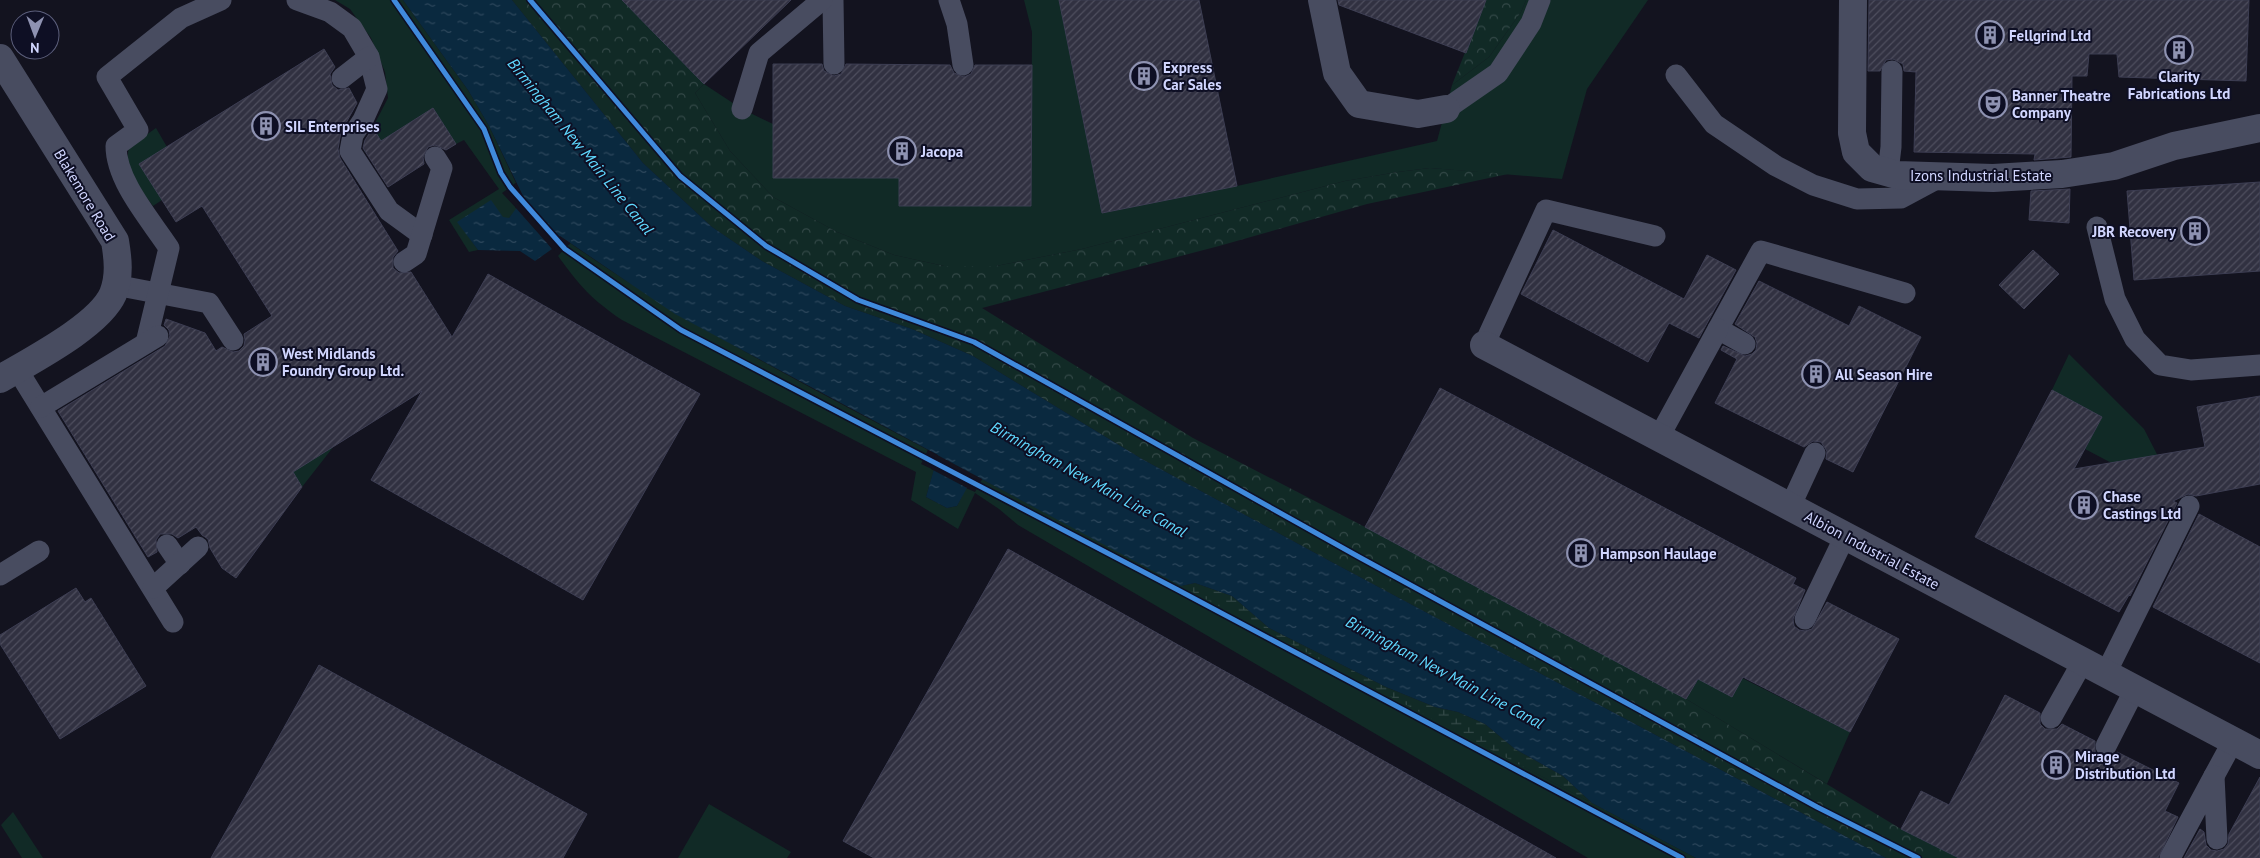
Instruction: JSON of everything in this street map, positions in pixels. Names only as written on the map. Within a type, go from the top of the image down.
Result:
[{"type":"street","points":[[1322,0],[1337,73],[1359,104],[1418,114],[1446,109]]},
{"type":"street","name":"Izons Industrial Estate","points":[[1852,0],[1852,133],[1856,152],[1872,168],[1898,175],[1993,178],[2062,174],[2114,166],[2174,146],[2260,128]]},
{"type":"street","name":"Blakemore Road","points":[[0,58],[115,241],[119,265],[112,295],[93,320],[8,374]]},
{"type":"street","name":"Albion Industrial Estate","points":[[1484,345],[2260,755]]},
{"type":"lane","points":[[41,407],[153,339],[158,294],[169,248],[121,174],[116,159],[116,146],[138,130],[107,78],[181,18],[221,0]]},
{"type":"lane","points":[[297,0],[330,12],[352,28],[369,57],[377,89],[363,120],[353,135],[350,151],[376,204],[422,235]]},
{"type":"lane","points":[[742,109],[759,53],[822,0]]},
{"type":"lane","points":[[833,0],[834,64]]},
{"type":"lane","points":[[949,0],[957,24],[962,64]]},
{"type":"lane","points":[[1446,109],[1498,73],[1531,23],[1540,0]]},
{"type":"lane","points":[[342,78],[369,57]]},
{"type":"lane","points":[[1888,172],[1891,147],[1892,71]]},
{"type":"lane","points":[[1676,75],[1714,124],[1776,166],[1813,185],[1857,199],[1901,198],[1942,176]]},
{"type":"lane","points":[[404,262],[416,254],[442,168],[435,157]]},
{"type":"lane","points":[[1484,345],[1546,210],[1655,236]]},
{"type":"lane","points":[[2097,227],[2115,299],[2134,339],[2160,365],[2191,370],[2260,365]]},
{"type":"lane","points":[[1659,437],[1761,251],[1905,293]]},
{"type":"lane","points":[[115,284],[209,303],[233,340]]},
{"type":"lane","points":[[1718,330],[1745,344]]},
{"type":"lane","points":[[8,374],[41,407],[133,549],[173,622]]},
{"type":"lane","points":[[1790,507],[1816,453]]},
{"type":"lane","points":[[2051,718],[2094,667],[2189,506]]},
{"type":"lane","points":[[1805,619],[1845,536]]},
{"type":"lane","points":[[168,545],[180,564]]},
{"type":"lane","points":[[153,588],[198,547]]},
{"type":"lane","points":[[0,575],[38,551]]},
{"type":"lane","points":[[2106,746],[2135,690]]},
{"type":"lane","points":[[2170,858],[2234,741]]},
{"type":"lane","points":[[2214,776],[2217,838]]},
{"type":"green space","points":[[335,0],[403,0],[468,90],[489,126],[516,183],[502,193],[517,209],[509,218],[458,222],[478,250],[469,252],[449,220],[499,189],[464,140],[456,144],[433,108],[364,152],[372,129],[388,98],[385,72],[371,38],[350,9]]},
{"type":"green space","points":[[512,0],[622,0],[704,84],[695,93],[730,151],[773,197],[837,232],[894,255],[944,266],[996,266],[1082,249],[1345,181],[1398,172],[1430,168],[1508,174],[1367,204],[1219,246],[982,308],[1193,438],[1365,527],[1686,699],[1901,829],[1959,858],[1886,858],[1142,459],[973,356],[912,329],[845,306],[762,261],[712,227],[643,163]]},
{"type":"green space","points":[[1024,0],[1059,0],[1102,213],[1237,186],[1437,141],[1452,85],[1489,57],[1521,12],[1526,0],[1648,0],[1587,89],[1562,179],[1430,168],[1398,172],[1345,181],[1082,249],[996,266],[944,266],[894,255],[837,232],[773,197],[730,151],[695,93],[704,84],[742,109],[773,124],[773,178],[899,178],[899,206],[1031,206],[1032,32]]},
{"type":"green space","points":[[1486,0],[1526,0],[1521,12],[1489,57],[1452,85]]},
{"type":"green space","points":[[156,128],[167,147],[162,200],[153,206],[130,171],[128,156],[129,147]]},
{"type":"green space","points":[[570,243],[657,300],[701,326],[791,377],[928,450],[921,464],[934,470],[926,497],[947,508],[957,506],[966,488],[975,492],[982,479],[1696,858],[1588,858],[1018,525],[975,493],[958,529],[911,500],[916,472],[622,320],[611,312],[587,291],[558,256]]},
{"type":"green space","points":[[2069,354],[2144,429],[2180,499],[2085,449],[2102,417],[2052,390]]},
{"type":"green space","points":[[334,446],[302,487],[287,463],[308,450],[314,459]]},
{"type":"green space","points":[[1195,583],[1232,596],[1269,628],[1386,687],[1435,707],[1458,712],[1485,724],[1515,749],[1563,776],[1592,803],[1181,586]]},
{"type":"green space","points":[[1742,678],[1850,732],[1827,784],[1686,699],[1698,679]]},
{"type":"green space","points":[[709,804],[791,852],[787,858],[678,858]]},
{"type":"green space","points":[[13,812],[43,858],[22,858],[1,825]]},
{"type":"water","name":"Birmingham New Main Line Canal","points":[[403,0],[512,0],[643,163],[712,227],[762,261],[845,306],[912,329],[973,356],[1142,459],[1886,858],[1696,858],[1592,803],[1563,776],[1515,749],[1485,724],[1458,712],[1435,707],[1386,687],[1269,628],[1232,596],[1195,583],[1181,586],[974,475],[957,506],[947,508],[926,497],[938,455],[675,314],[560,236],[548,244],[552,249],[535,261],[520,251],[478,250],[457,222],[491,200],[503,217],[509,218],[524,198],[489,126],[468,90]]},
{"type":"pier","points":[[516,183],[524,198],[559,236],[570,243],[569,245],[559,239],[552,244],[555,248],[554,251],[515,207],[521,198],[514,184]]},
{"type":"pier","points":[[928,450],[982,479],[981,481],[974,478],[969,489],[931,469],[935,456],[927,452]]},
{"type":"building","points":[[622,0],[791,0],[704,84]]},
{"type":"building","name":"Express Car Sales","points":[[1059,0],[1199,0],[1237,186],[1102,213]]},
{"type":"building","points":[[1338,0],[1486,0],[1466,53],[1339,5]]},
{"type":"building","points":[[1869,0],[2249,0],[2246,81],[2119,77],[2117,54],[2089,54],[2087,76],[2072,76],[2071,157],[2034,160],[2035,154],[1914,152],[1916,72],[1904,71],[1903,64],[1893,59],[1886,60],[1880,71],[1868,71]]},
{"type":"building","points":[[324,49],[335,67],[330,74],[332,85],[338,90],[349,88],[357,103],[341,132],[338,149],[340,158],[398,251],[393,257],[393,268],[399,273],[411,272],[452,337],[488,274],[700,394],[583,600],[371,480],[422,391],[293,472],[302,487],[236,578],[222,568],[210,548],[208,539],[196,527],[178,538],[172,534],[160,534],[156,540],[157,552],[148,557],[58,411],[165,346],[170,336],[169,330],[164,325],[166,319],[205,333],[216,351],[222,347],[233,352],[239,351],[244,346],[244,334],[272,316],[202,206],[176,222],[139,164]]},
{"type":"building","name":"Jacopa","points":[[773,64],[822,64],[824,71],[834,76],[841,74],[846,64],[950,65],[954,73],[964,77],[971,74],[975,65],[1032,65],[1031,206],[899,206],[899,178],[773,178]]},
{"type":"building","points":[[433,108],[456,144],[446,150],[435,145],[428,147],[423,157],[424,164],[388,187],[363,148],[365,140],[373,128],[381,141]]},
{"type":"building","name":"JBR Recovery","points":[[2260,182],[2260,271],[2134,280],[2127,191]]},
{"type":"building","points":[[2070,189],[2069,223],[2029,220],[2031,191]]},
{"type":"building","points":[[1553,230],[1684,299],[1707,255],[1736,270],[1699,338],[1669,323],[1648,362],[1521,294]]},
{"type":"building","points":[[2033,250],[2059,274],[2024,309],[1999,285]]},
{"type":"building","name":"All Season Hire","points":[[1759,281],[1849,326],[1859,306],[1921,337],[1853,472],[1826,459],[1827,451],[1821,442],[1813,441],[1804,447],[1715,403],[1737,359],[1721,350],[1723,346],[1745,356],[1752,354],[1756,350],[1757,343],[1755,337],[1735,324]]},
{"type":"building","name":"Hampson Haulage","points":[[1440,388],[1796,578],[1793,584],[1805,590],[1793,619],[1794,626],[1799,630],[1812,629],[1827,602],[1899,639],[1850,732],[1743,677],[1732,697],[1698,679],[1686,699],[1365,527]]},
{"type":"building","name":"Chase Castings Ltd","points":[[2052,390],[2102,417],[2074,469],[2205,447],[2197,407],[2260,396],[2260,484],[2196,496],[2188,494],[2173,501],[2177,503],[2130,596],[2119,612],[1975,537]]},
{"type":"building","points":[[2199,514],[2260,547],[2260,663],[2153,607]]},
{"type":"building","points":[[1008,549],[1556,858],[874,858],[843,841]]},
{"type":"building","points":[[76,588],[85,602],[91,598],[146,686],[60,739],[0,644],[0,635]]},
{"type":"building","points":[[319,665],[587,814],[563,858],[211,858]]},
{"type":"building","name":"Mirage Distribution Ltd","points":[[2005,695],[2040,713],[2040,724],[2045,729],[2057,729],[2062,724],[2095,741],[2095,752],[2101,757],[2112,757],[2117,752],[2179,783],[2165,811],[2178,817],[2158,858],[1959,858],[1901,829],[1921,791],[1949,805]]},
{"type":"building","points":[[2260,777],[2260,858],[2184,858],[2200,829],[2204,832],[2206,845],[2211,850],[2224,849],[2228,844],[2229,834]]},
{"type":"cycle path","points":[[394,0],[484,129],[501,173],[510,187],[565,249],[681,330],[1178,590],[1682,858]]},
{"type":"cycle path","points":[[530,0],[680,176],[766,246],[858,300],[974,342],[1359,557],[1817,807],[1918,858]]},
{"type":"place","name":"Fellgrind Ltd","points":[[1990,35]]},
{"type":"place","name":"Clarity Fabrications Ltd","points":[[2179,50]]},
{"type":"place","name":"Express Car Sales","points":[[1144,76]]},
{"type":"place","name":"Banner Theatre Company","points":[[1993,104]]},
{"type":"place","name":"SIL Enterprises","points":[[266,126]]},
{"type":"place","name":"Jacopa","points":[[902,151]]},
{"type":"place","name":"JBR Recovery","points":[[2195,231]]},
{"type":"place","name":"West Midlands Foundry Group Ltd.","points":[[263,362]]},
{"type":"place","name":"All Season Hire","points":[[1816,374]]},
{"type":"place","name":"Chase Castings Ltd","points":[[2084,505]]},
{"type":"place","name":"Hampson Haulage","points":[[1581,553]]},
{"type":"place","name":"Mirage Distribution Ltd","points":[[2056,765]]}]
